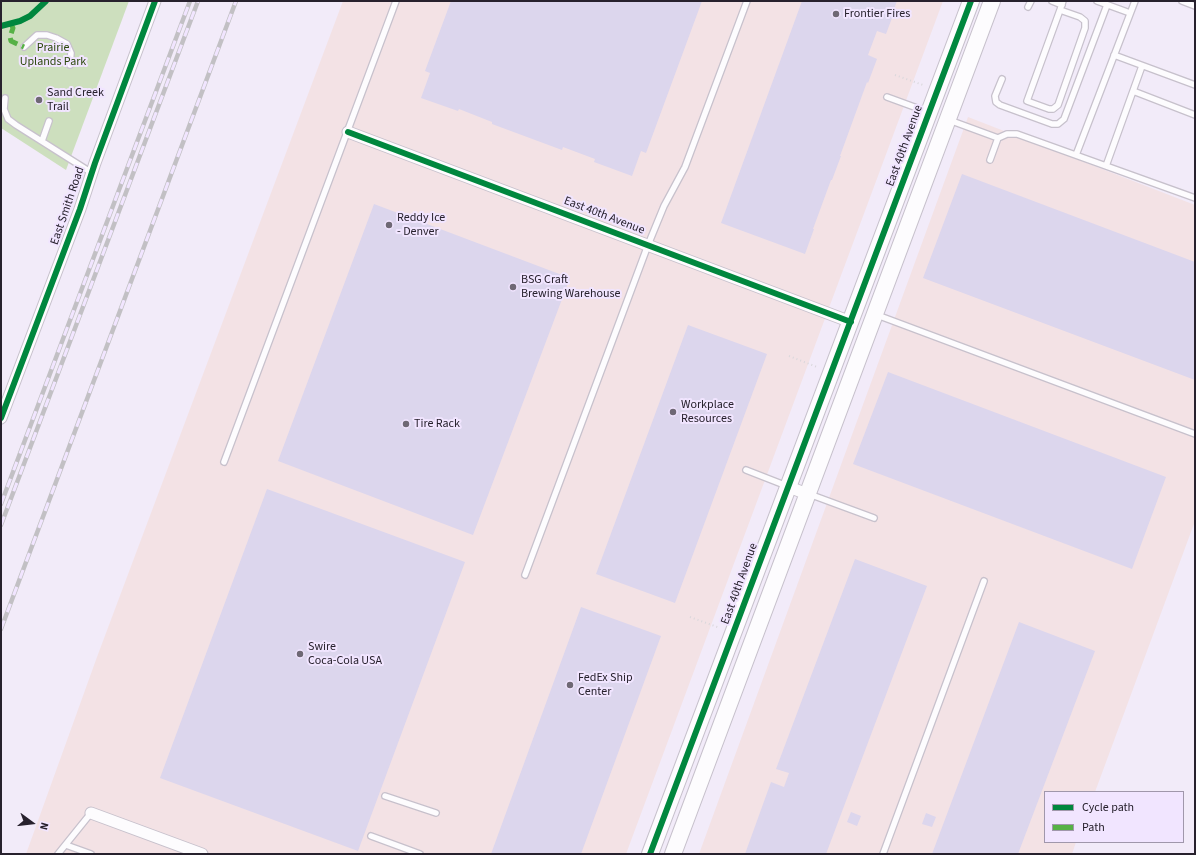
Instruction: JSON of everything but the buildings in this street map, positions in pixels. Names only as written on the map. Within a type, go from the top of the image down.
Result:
[{"type":"street","name":"East Smith Road","points":[[1,418],[80,209],[156,1]]},
{"type":"street","name":"East 40th Avenue","points":[[650,854],[971,1]]},
{"type":"street","points":[[673,854],[992,1]]},
{"type":"street","points":[[929,112],[948,120]]},
{"type":"street","name":"East 40th Avenue","points":[[348,132],[851,322]]},
{"type":"street","points":[[846,388],[856,338],[855,329],[851,322]]},
{"type":"street","points":[[789,487],[807,494]]},
{"type":"street","points":[[91,812],[202,854]]},
{"type":"lane","points":[[224,462],[396,1]]},
{"type":"lane","points":[[525,575],[648,245],[664,206],[685,167],[747,1]]},
{"type":"lane","points":[[1052,1],[1062,5],[1085,21],[1085,28],[1058,105],[1049,110],[1027,101],[1062,5]]},
{"type":"lane","points":[[1097,1],[1130,13]]},
{"type":"lane","points":[[1076,155],[1134,1]]},
{"type":"lane","points":[[1182,1],[1195,6]]},
{"type":"lane","points":[[1002,79],[996,96],[996,102],[1000,105],[1052,124],[1058,124],[1064,119],[1107,4]]},
{"type":"lane","points":[[24,47],[37,35],[47,35],[56,38],[66,44],[71,53],[70,65]]},
{"type":"lane","points":[[1114,55],[1195,84]]},
{"type":"lane","points":[[1106,166],[1142,66]]},
{"type":"lane","points":[[1133,91],[1195,115]]},
{"type":"lane","points":[[887,97],[929,112]]},
{"type":"lane","points":[[5,98],[4,109],[8,118],[92,173]]},
{"type":"lane","points":[[948,120],[998,138],[1007,134],[1017,134],[1195,198]]},
{"type":"lane","points":[[42,141],[49,121]]},
{"type":"lane","points":[[990,160],[998,138]]},
{"type":"lane","points":[[874,314],[1195,434]]},
{"type":"lane","points":[[746,470],[789,487]]},
{"type":"lane","points":[[807,494],[874,518]]},
{"type":"lane","points":[[883,854],[984,581]]},
{"type":"lane","points":[[385,796],[436,813]]},
{"type":"lane","points":[[58,854],[91,812]]},
{"type":"lane","points":[[371,836],[420,854]]},
{"type":"lane","points":[[66,845],[91,854]]},
{"type":"path","points":[[895,75],[923,85]]},
{"type":"path","points":[[789,356],[817,367]]},
{"type":"path","points":[[690,617],[720,628]]},
{"type":"shaded area","points":[[343,1],[943,1],[626,854],[26,854],[97,657]]},
{"type":"shaded area","points":[[968,117],[1195,205],[1195,521],[1095,791],[1044,791],[1044,843],[1076,843],[1072,854],[699,854]]},
{"type":"green space","name":"Prairie Uplands Park","points":[[1,1],[129,1],[66,170],[1,128]]},
{"type":"railway","points":[[1,504],[190,1]]},
{"type":"railway","points":[[1,525],[198,1]]},
{"type":"railway","points":[[1,629],[236,1]]},
{"type":"marked path","points":[[11,24],[13,28],[10,37],[11,41],[24,47]]},
{"type":"cycle path","points":[[1,26],[20,21],[30,16],[46,1]]},
{"type":"cycle path","points":[[1,418],[80,209],[95,163],[155,1]]},
{"type":"cycle path","points":[[650,854],[971,1]]},
{"type":"cycle path","points":[[348,132],[851,322]]},
{"type":"place","name":"Frontier Fires","points":[[836,14]]},
{"type":"place","name":"Sand Creek Trail","points":[[39,100]]},
{"type":"place","name":"Reddy Ice - Denver","points":[[389,225]]},
{"type":"place","name":"BSG Craft Brewing Warehouse","points":[[513,287]]},
{"type":"place","name":"Workplace Resources","points":[[673,412]]},
{"type":"place","name":"Tire Rack","points":[[406,424]]},
{"type":"place","name":"Swire Coca-Cola USA","points":[[300,654]]},
{"type":"place","name":"FedEx Ship Center","points":[[570,685]]}]
